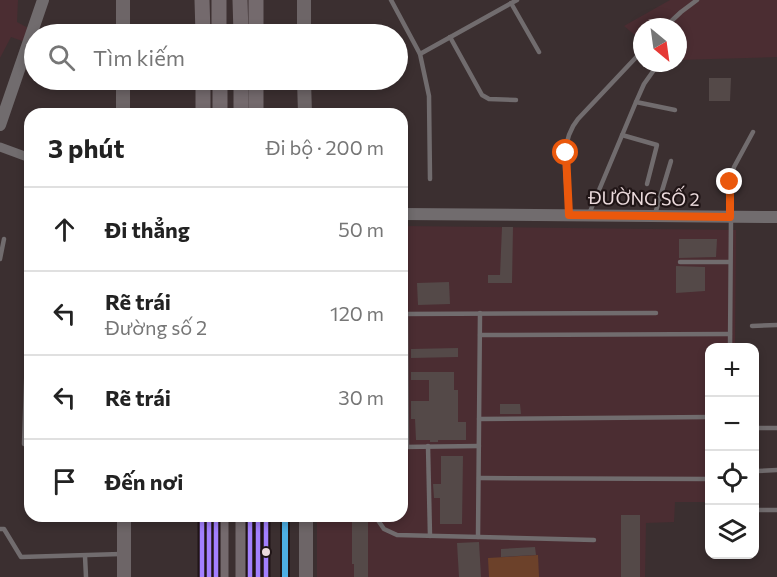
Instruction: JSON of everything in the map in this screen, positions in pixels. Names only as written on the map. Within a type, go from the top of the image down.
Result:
[{"type":"highway","points":[[202,0],[202,24]]},
{"type":"highway","points":[[219,0],[219,24]]},
{"type":"highway","points":[[240,0],[241,24]]},
{"type":"highway","points":[[256,0],[256,24]]},
{"type":"highway","points":[[203,90],[204,108]]},
{"type":"highway","points":[[220,90],[220,108]]},
{"type":"highway","points":[[241,90],[241,108]]},
{"type":"highway","points":[[256,90],[256,108]]},
{"type":"highway","points":[[209,522],[209,577]]},
{"type":"highway","points":[[221,522],[221,577]]},
{"type":"highway","points":[[243,522],[243,577]]},
{"type":"highway","points":[[258,522],[258,577]]},
{"type":"main road","points":[[123,0],[123,24]]},
{"type":"main road","points":[[304,0],[304,24]]},
{"type":"main road","points":[[123,90],[123,108]]},
{"type":"main road","points":[[304,90],[304,108]]},
{"type":"main road","points":[[124,522],[124,577]]},
{"type":"main road","points":[[306,522],[306,577]]},
{"type":"street","points":[[38,24],[43,0]]},
{"type":"street","points":[[0,122],[24,74]]},
{"type":"street","points":[[0,147],[24,156]]},
{"type":"street","name":"ĐƯỜNG SỐ 2","points":[[408,214],[777,218]]},
{"type":"lane","points":[[391,0],[404,24]]},
{"type":"lane","points":[[420,54],[517,0]]},
{"type":"lane","points":[[675,18],[697,0]]},
{"type":"lane","points":[[511,3],[539,52]]},
{"type":"lane","points":[[408,32],[420,54],[429,96],[430,179]]},
{"type":"lane","points":[[450,38],[482,95],[489,99],[516,100]]},
{"type":"lane","points":[[569,215],[566,145],[569,132],[633,61]]},
{"type":"lane","points":[[587,216],[644,84],[653,72]]},
{"type":"lane","points":[[636,102],[675,110]]},
{"type":"lane","points":[[730,343],[730,182],[734,168],[753,132]]},
{"type":"lane","points":[[622,135],[657,145],[647,184]]},
{"type":"lane","points":[[654,216],[671,161]]},
{"type":"lane","points":[[0,259],[4,239]]},
{"type":"lane","points":[[680,262],[730,262]]},
{"type":"lane","points":[[408,314],[656,312]]},
{"type":"lane","points":[[478,537],[480,313]]},
{"type":"lane","points":[[752,326],[777,325]]},
{"type":"lane","points":[[480,335],[730,334]]},
{"type":"lane","points":[[479,419],[705,417]]},
{"type":"lane","points":[[759,428],[777,428]]},
{"type":"lane","points":[[408,447],[479,446]]},
{"type":"lane","points":[[428,447],[430,536]]},
{"type":"lane","points":[[759,471],[777,470]]},
{"type":"lane","points":[[479,478],[705,479]]},
{"type":"lane","points":[[759,510],[777,510]]},
{"type":"lane","points":[[379,522],[384,529],[392,534],[594,540]]},
{"type":"lane","points":[[0,529],[4,529],[21,557],[124,554]]},
{"type":"lane","points":[[85,556],[86,577]]},
{"type":"shaded area","points":[[0,0],[18,0],[17,22],[24,26],[24,42],[11,37],[0,58]]},
{"type":"shaded area","points":[[670,0],[777,0],[777,57],[687,60],[687,18],[638,18]]},
{"type":"shaded area","points":[[633,21],[633,34],[624,26]]},
{"type":"shaded area","points":[[408,226],[736,230],[735,343],[705,343],[705,502],[675,502],[674,522],[646,523],[645,577],[317,577],[317,522],[408,522]]},
{"type":"shaded area","points":[[538,555],[539,577],[489,577],[488,558]]},
{"type":"building","points":[[709,78],[731,78],[730,101],[709,101]]},
{"type":"building","points":[[502,227],[513,227],[512,283],[488,283],[488,275],[500,275]]},
{"type":"building","points":[[679,239],[717,239],[716,257],[679,258]]},
{"type":"building","points":[[676,266],[705,267],[705,291],[676,293]]},
{"type":"building","points":[[449,282],[450,304],[418,305],[417,283]]},
{"type":"building","points":[[458,348],[458,357],[411,358],[411,349]]},
{"type":"building","points":[[411,372],[454,372],[454,390],[458,390],[458,422],[466,422],[466,440],[430,442],[430,440],[416,440],[415,419],[411,419],[411,401],[429,401],[429,380],[411,380]]},
{"type":"building","points":[[500,404],[520,404],[521,414],[500,414]]},
{"type":"building","points":[[441,456],[463,456],[462,524],[440,524],[440,498],[434,498],[433,484],[441,484]]},
{"type":"building","points":[[621,515],[640,515],[640,577],[621,577]]},
{"type":"building","points":[[352,522],[368,522],[368,577],[354,577],[354,564],[352,564]]},
{"type":"building","points":[[479,542],[481,577],[459,577],[457,543]]},
{"type":"building","points":[[535,547],[536,555],[501,557],[501,549]]},
{"type":"transit line","points":[[202,522],[202,577]]},
{"type":"transit line","points":[[209,522],[209,577]]},
{"type":"transit line","points":[[216,522],[216,577]]},
{"type":"transit line","points":[[250,522],[250,577]]},
{"type":"transit line","points":[[258,522],[258,577]]},
{"type":"transit line","points":[[266,522],[266,577]]},
{"type":"transit line","points":[[285,522],[285,577]]},
{"type":"route","points":[[566,153],[569,215],[730,217],[730,182]]}]
